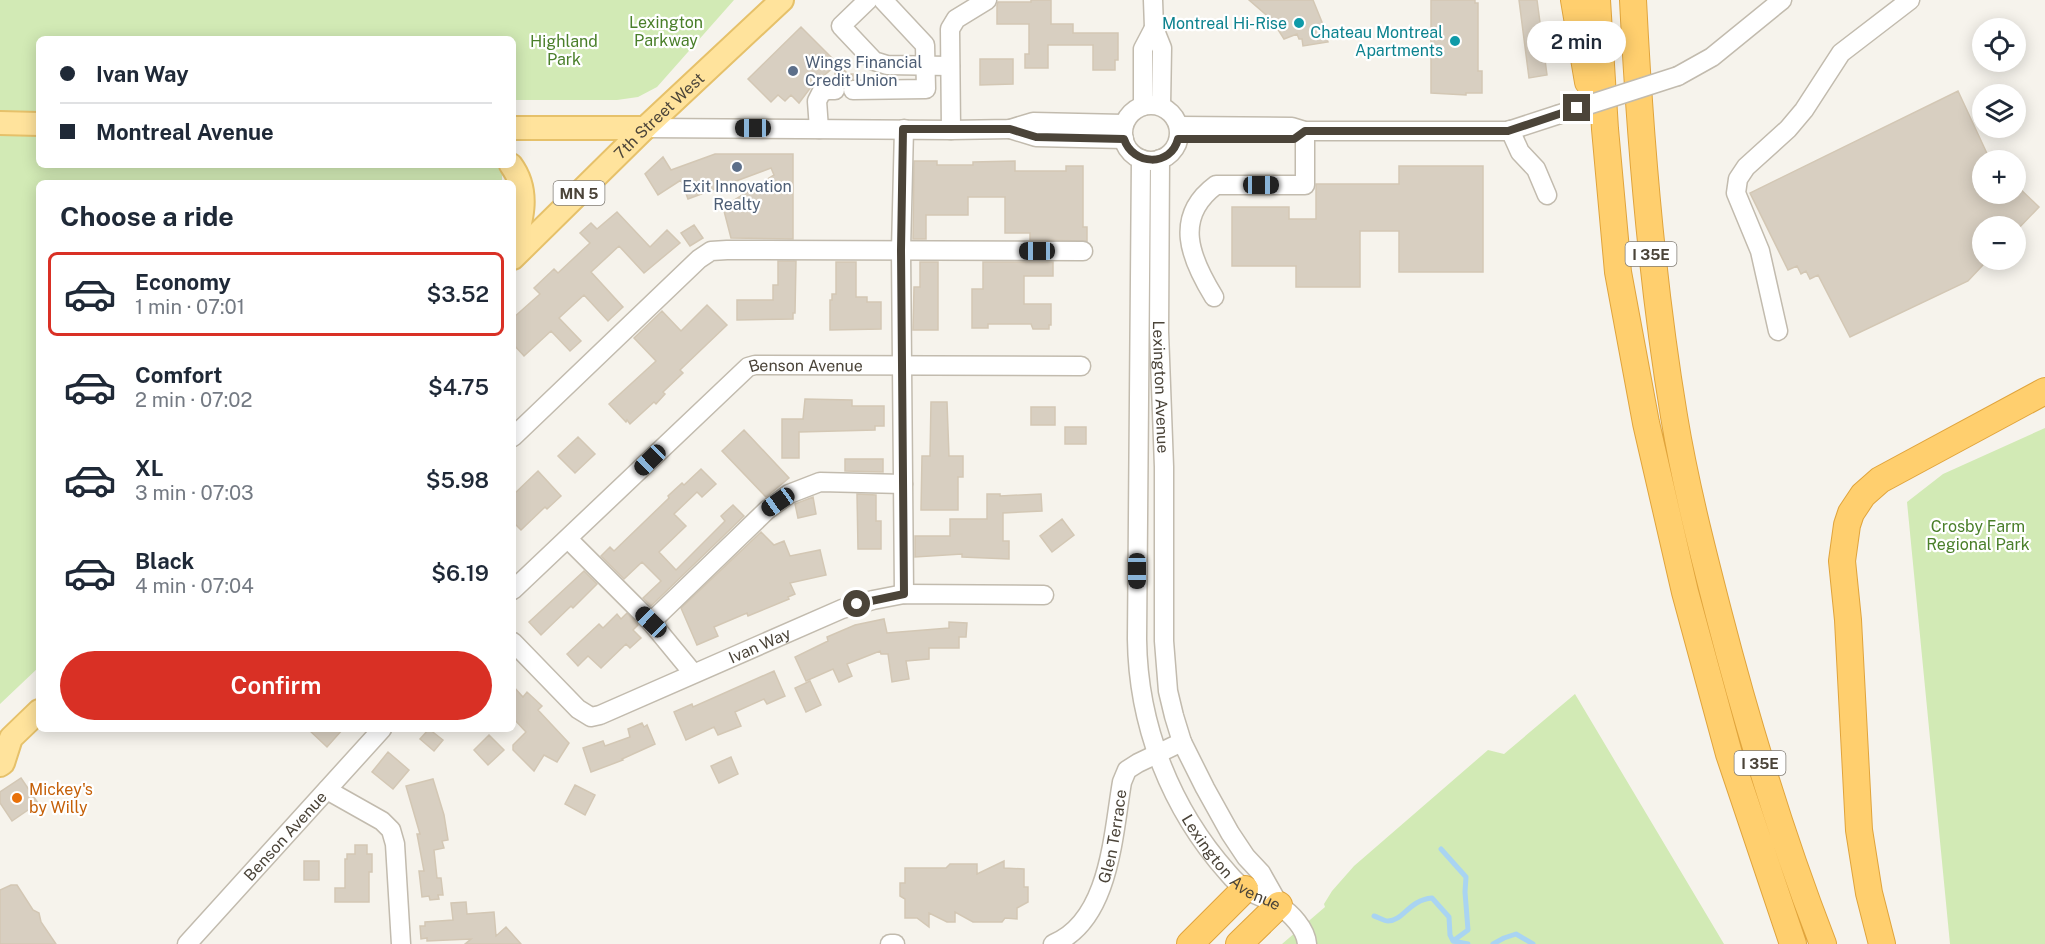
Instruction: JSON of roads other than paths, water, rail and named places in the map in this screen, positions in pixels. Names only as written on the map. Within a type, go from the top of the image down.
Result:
[{"type":"highway","points":[[1574,0],[1614,225]]},
{"type":"highway","name":"I 35E","points":[[1597,0],[1605,129],[1618,272],[1646,423],[1684,591],[1729,754],[1793,944]]},
{"type":"highway","name":"I 35E","points":[[1633,0],[1647,218],[1674,417],[1709,579],[1742,706],[1823,944]]},
{"type":"highway","points":[[1882,944],[1869,893],[1859,830],[1848,620],[1842,561],[1846,525],[1863,495],[1880,480],[2045,391]]},
{"type":"highway","points":[[1190,944],[1245,889]]},
{"type":"highway","points":[[1239,944],[1279,905]]},
{"type":"main road","name":"7th Street West","points":[[516,255],[645,128],[782,0]]},
{"type":"main road","points":[[0,123],[36,124]]},
{"type":"main road","points":[[516,128],[645,128]]},
{"type":"main road","points":[[513,168],[518,175],[523,194],[523,215],[516,240]]},
{"type":"main road","points":[[0,765],[3,763],[5,739],[36,713]]},
{"type":"street","points":[[868,0],[841,26],[874,60],[887,65],[950,66]]},
{"type":"street","points":[[819,129],[817,101],[821,93],[827,90],[926,89],[925,45],[883,0]]},
{"type":"street","points":[[951,130],[950,29],[956,19],[987,0]]},
{"type":"street","points":[[1152,106],[1143,49],[1154,28],[1153,0]]},
{"type":"street","points":[[1178,132],[1292,127],[1305,131],[1510,130],[1678,76],[1712,57],[1782,0]]},
{"type":"street","points":[[1778,331],[1760,251],[1736,193],[1738,179],[1746,167],[1788,129],[1804,110],[1841,53],[1910,0]]},
{"type":"street","points":[[1152,106],[1169,111],[1178,132],[1172,151],[1156,160],[1141,159],[1130,151],[1124,132],[1128,116],[1152,106]]},
{"type":"street","points":[[645,128],[1010,129],[1036,137],[1124,132]]},
{"type":"street","points":[[903,129],[901,250],[904,594]]},
{"type":"street","points":[[1510,130],[1520,152],[1536,170],[1547,195]]},
{"type":"street","points":[[1214,297],[1200,274],[1191,248],[1190,223],[1196,205],[1216,185],[1305,185],[1305,131]]},
{"type":"street","name":"Lexington Avenue","points":[[1141,159],[1137,670],[1141,694],[1157,753],[1174,793],[1190,822],[1229,874],[1245,889],[1279,905]]},
{"type":"street","name":"Lexington Avenue","points":[[1160,159],[1164,641],[1168,691],[1182,742],[1230,833],[1246,857],[1261,873],[1279,905]]},
{"type":"street","points":[[516,434],[711,251],[1083,251]]},
{"type":"street","name":"Benson Avenue","points":[[516,587],[748,367],[755,365],[1081,366]]},
{"type":"street","points":[[651,622],[767,510],[789,494],[820,482],[903,484]]},
{"type":"street","points":[[568,539],[651,622],[693,673]]},
{"type":"street","name":"Ivan Way","points":[[516,645],[578,709],[591,717],[842,609],[873,600],[904,594],[1044,595]]},
{"type":"street","name":"Benson Avenue","points":[[187,944],[379,732]]},
{"type":"street","name":"Glen Terrace","points":[[1053,944],[1077,928],[1089,914],[1102,889],[1122,782],[1127,770],[1182,742]]},
{"type":"street","points":[[327,790],[372,814],[391,830],[395,844],[401,944]]},
{"type":"street","points":[[1279,905],[1299,924],[1307,937],[1307,944]]},
{"type":"street","points":[[890,944],[895,944]]},
{"type":"waterway","points":[[1441,849],[1466,877],[1468,930],[1453,941]]},
{"type":"waterway","points":[[1374,916],[1386,921],[1393,920],[1418,902],[1432,898],[1449,917],[1450,935],[1453,941],[1468,944]]},
{"type":"waterway","points":[[1493,944],[1516,934],[1533,944]]},
{"type":"place","name":"Montreal Hi-Rise","points":[[1299,23]]},
{"type":"place","name":"Chateau Montreal Apartments","points":[[1455,41]]},
{"type":"place","name":"Wings Financial Credit Union","points":[[793,71]]},
{"type":"place","name":"Exit Innovation Realty","points":[[737,167]]},
{"type":"place","name":"Mickey's by Willy","points":[[17,798]]},
{"type":"park label","name":"Lexington Parkway","points":[[666,31]]},
{"type":"park label","name":"Highland Park","points":[[564,50]]},
{"type":"park label","name":"Crosby Farm Regional Park","points":[[1978,535]]}]
